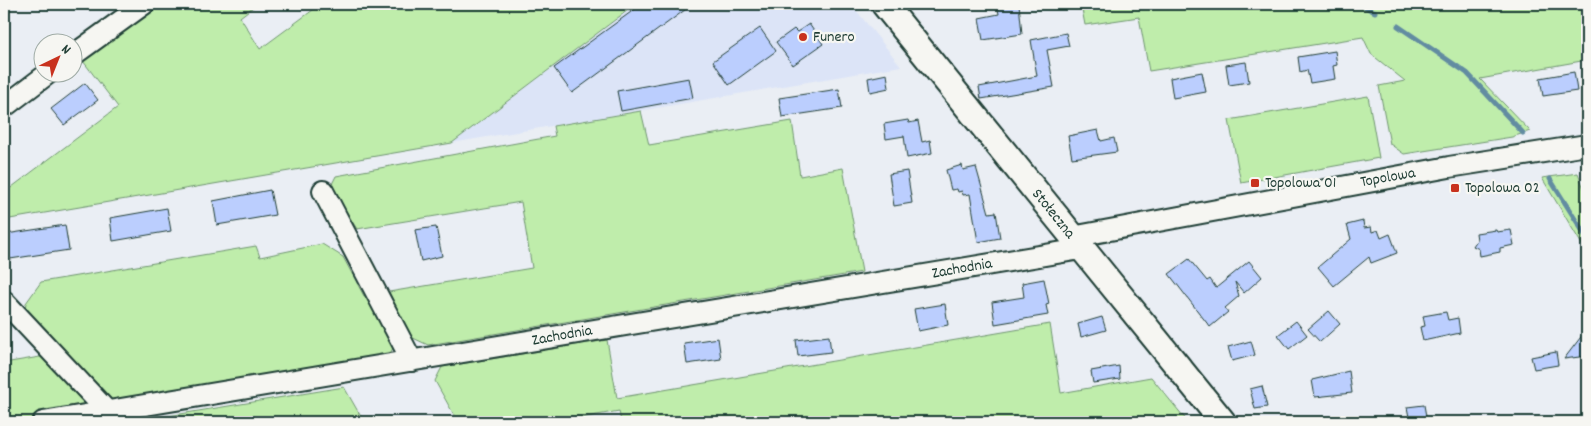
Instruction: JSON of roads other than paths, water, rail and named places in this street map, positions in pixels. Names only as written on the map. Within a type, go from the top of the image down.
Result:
[{"type":"main road","name":"Stołeczna","points":[[884,4],[1223,422]]},
{"type":"street","points":[[82,49],[144,4]]},
{"type":"street","points":[[4,107],[37,82]]},
{"type":"street","name":"Topolowa","points":[[1077,243],[1449,167],[1586,149]]},
{"type":"street","points":[[323,191],[412,361]]},
{"type":"street","name":"Zachodnia","points":[[43,422],[412,361],[1077,243]]},
{"type":"street","points":[[4,301],[107,411]]},
{"type":"waterway","points":[[1360,4],[1375,12]]},
{"type":"waterway","points":[[1398,26],[1467,73],[1523,133]]},
{"type":"waterway","points":[[1550,179],[1587,238]]},
{"type":"place","name":"Funero","points":[[803,37]]},
{"type":"place","name":"Topolowa 01","points":[[1255,183]]},
{"type":"place","name":"Topolowa 02","points":[[1455,188]]}]
